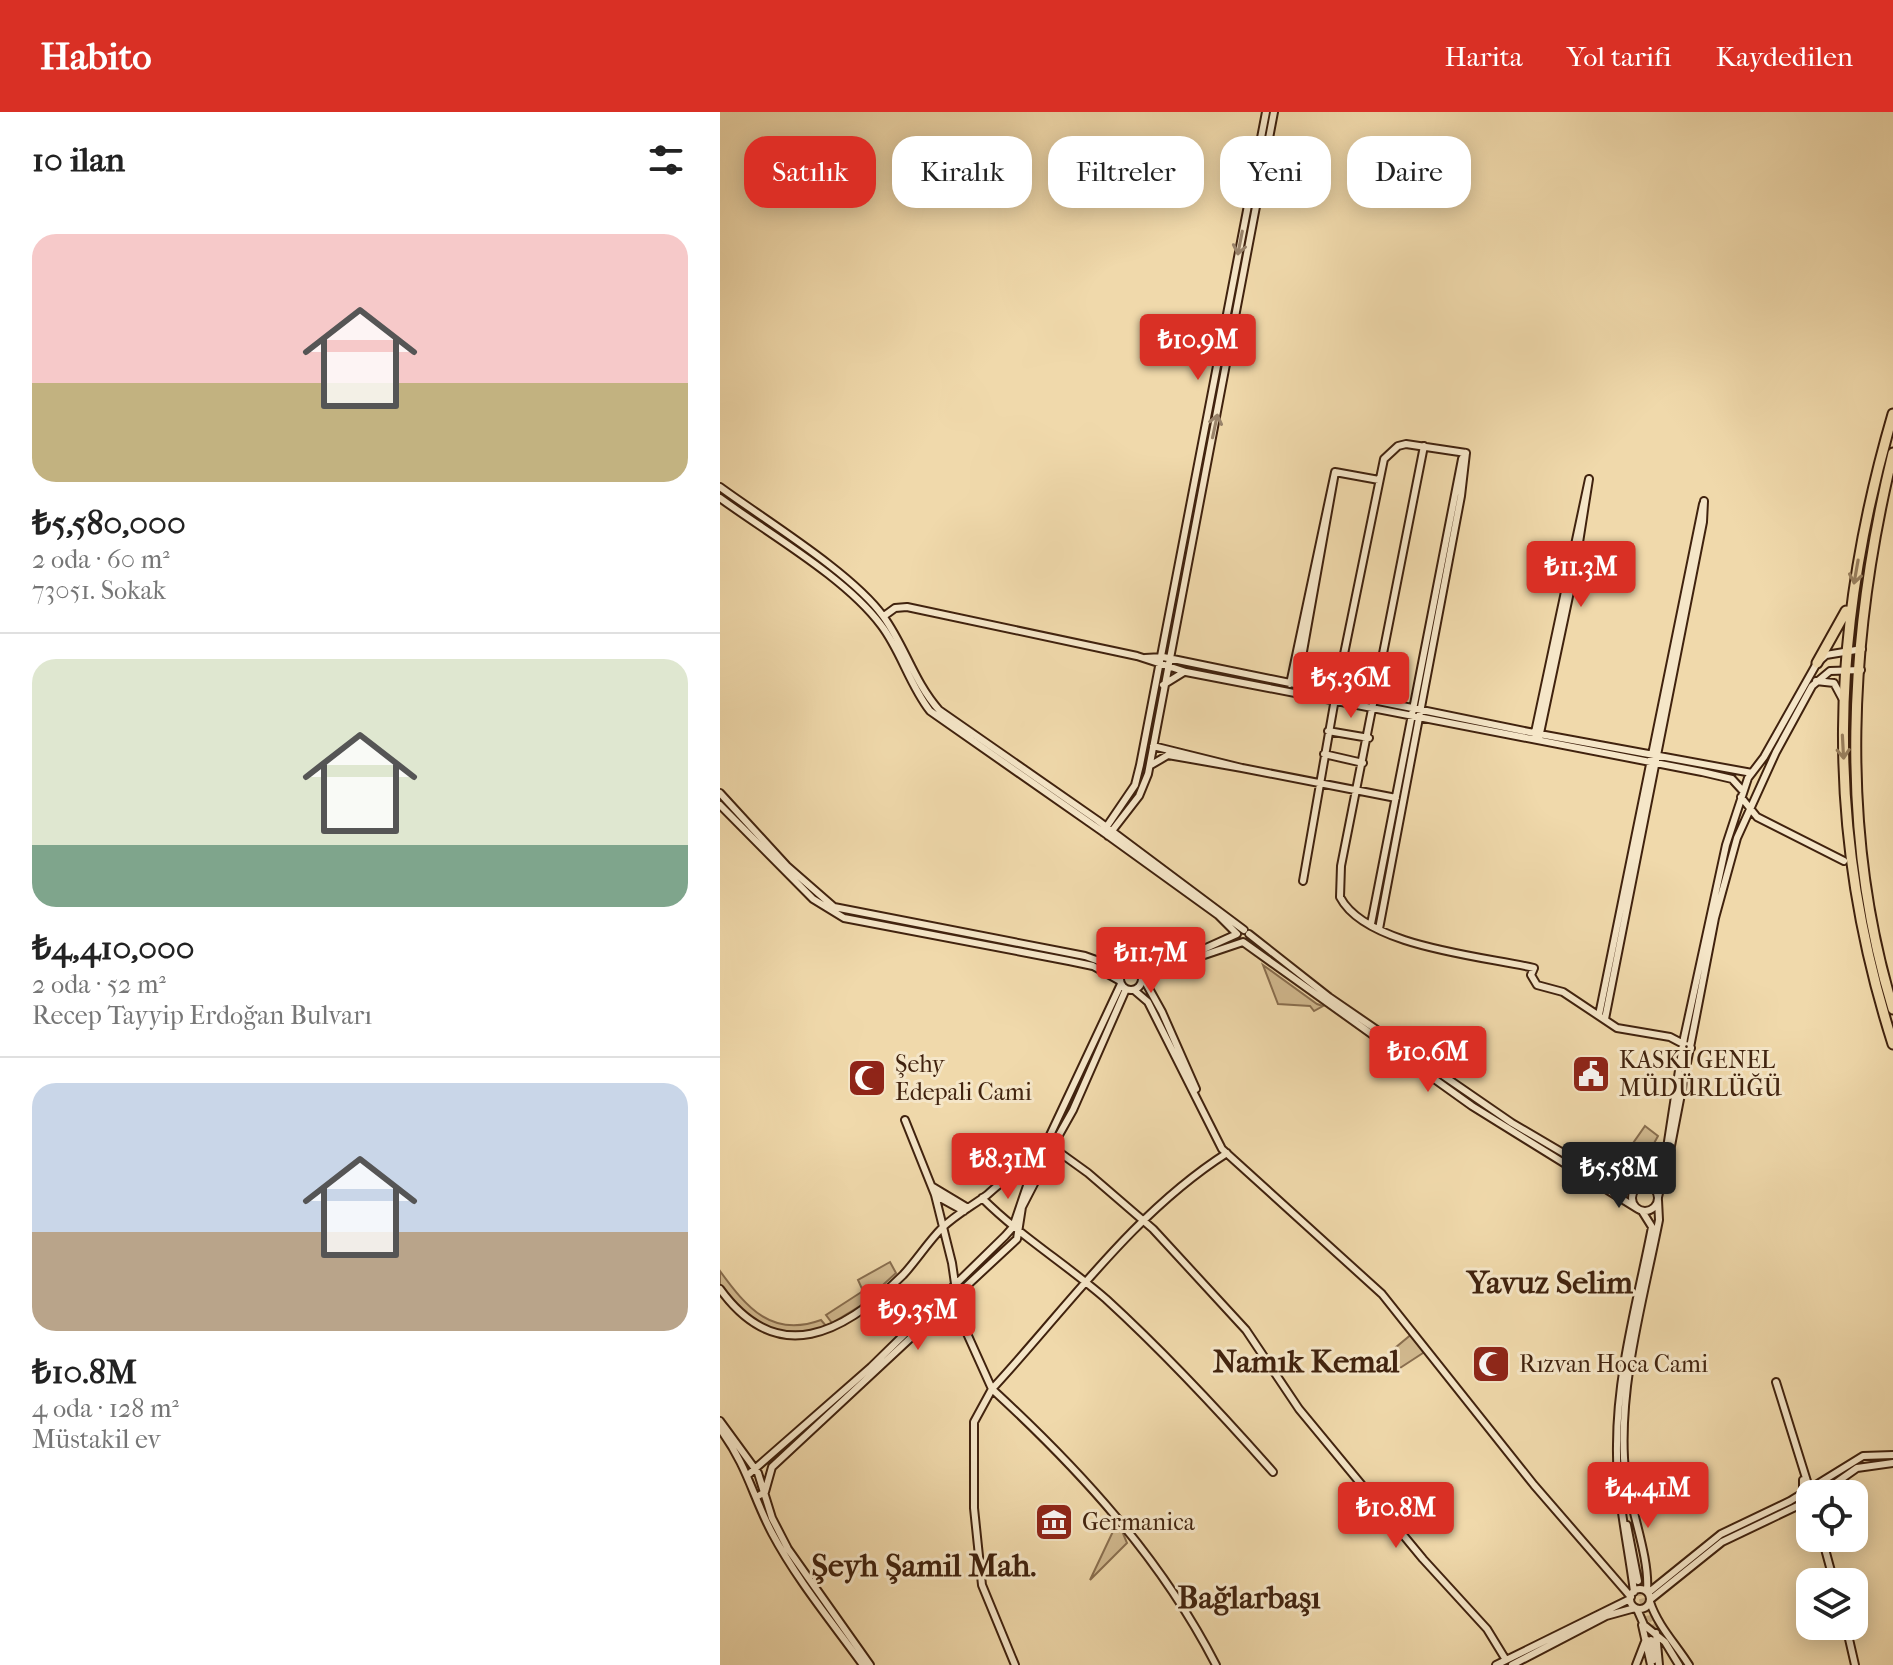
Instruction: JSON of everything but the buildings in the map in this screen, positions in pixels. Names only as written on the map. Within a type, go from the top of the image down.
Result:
[{"type":"highway","points":[[1893,414],[1868,511],[1852,597],[1842,698],[1846,803],[1855,876],[1872,965],[1893,1044]]},
{"type":"highway","points":[[1893,453],[1866,576],[1854,738],[1857,811],[1868,893],[1893,1009]]},
{"type":"highway","points":[[1817,663],[1839,628],[1852,597]]},
{"type":"main road","points":[[1191,664],[1176,657],[1169,644],[1266,112]]},
{"type":"main road","points":[[1107,832],[1145,785],[1149,768],[1165,662],[1274,112]]},
{"type":"main road","points":[[1303,881],[1328,731],[1379,480],[1389,453],[1406,444],[1466,453],[1462,459],[1415,713],[1379,929]]},
{"type":"main road","points":[[1424,446],[1338,892],[1344,905],[1387,935],[1534,968],[1531,975],[1537,985],[1563,992],[1617,1028],[1670,1037],[1691,1048]]},
{"type":"main road","points":[[1293,685],[1335,472],[1379,480]]},
{"type":"main road","points":[[1589,479],[1583,526],[1536,738],[1589,479]]},
{"type":"main road","points":[[720,487],[850,583],[884,616],[924,693],[939,710],[1097,820],[1107,832],[1121,838],[1329,997],[1512,1123],[1609,1180],[1637,1188],[1645,1185],[1662,1165],[1683,1042],[1719,871],[1742,794],[1817,663],[1826,655],[1862,649]]},
{"type":"main road","points":[[720,498],[863,604],[894,645],[911,687],[930,711],[1107,832],[1228,924],[1237,934],[1237,939],[1472,1106],[1640,1210],[1650,1210],[1658,1198]]},
{"type":"main road","points":[[1602,1017],[1703,522],[1704,501],[1698,518],[1654,759]]},
{"type":"main road","points":[[884,616],[895,608],[907,607],[1150,659],[1191,664],[1293,685],[1374,709],[1415,713],[1536,738],[1752,773]]},
{"type":"main road","points":[[1150,659],[1169,644]]},
{"type":"main road","points":[[1150,659],[1159,676]]},
{"type":"main road","points":[[1165,662],[1186,672],[1335,697],[1375,700],[1415,713]]},
{"type":"main road","points":[[1121,838],[1118,827],[1135,785],[1159,676],[1165,662]]},
{"type":"main road","points":[[1618,1475],[1641,1581],[1626,1484],[1626,1396],[1659,1220],[1658,1198],[1678,1122],[1726,870],[1776,752],[1816,681],[1825,673],[1844,669],[1861,670]]},
{"type":"main road","points":[[1163,685],[1186,672]]},
{"type":"main road","points":[[1816,681],[1834,683],[1842,698]]},
{"type":"main road","points":[[1371,924],[1415,713]]},
{"type":"main road","points":[[1328,731],[1369,738]]},
{"type":"main road","points":[[1153,746],[1242,768]]},
{"type":"main road","points":[[1324,754],[1363,763]]},
{"type":"main road","points":[[1149,768],[1162,756],[1168,755],[1396,798]]},
{"type":"main road","points":[[1654,759],[1732,779],[1757,817],[1844,861]]},
{"type":"main road","points":[[1742,794],[1751,783],[1758,796]]},
{"type":"main road","points":[[720,793],[796,875],[834,907],[1085,956],[1124,970],[1137,969],[1246,932]]},
{"type":"main road","points":[[1097,820],[1107,819],[1128,804]]},
{"type":"main road","points":[[720,805],[813,899],[844,918],[1093,966],[1148,1002],[1227,1153],[1382,1294],[1534,1485],[1632,1595]]},
{"type":"main road","points":[[1226,939],[1230,935],[1228,924]]},
{"type":"main road","points":[[1142,976],[1230,948],[1243,942],[1246,932]]},
{"type":"main road","points":[[1230,948],[1242,946],[1255,951]]},
{"type":"main road","points":[[1137,969],[1162,1012],[1227,1153]]},
{"type":"main road","points":[[720,1289],[756,1326],[784,1336],[821,1335],[848,1319],[903,1275],[943,1226],[1012,1175],[1036,1170],[1073,1110],[1125,986],[1124,970]]},
{"type":"main road","points":[[1125,986],[1141,983],[1142,976]]},
{"type":"main road","points":[[752,1472],[1017,1239],[1015,1229],[1036,1170],[1125,986]]},
{"type":"main road","points":[[1683,1042],[1693,1036]]},
{"type":"main road","points":[[905,1120],[935,1195],[960,1318],[992,1389],[1056,1449],[1120,1521],[1180,1601],[1216,1665]]},
{"type":"main road","points":[[1052,1147],[1143,1220],[1246,1330],[1299,1409],[1423,1559],[1487,1629],[1509,1662]]},
{"type":"main road","points":[[1015,1665],[982,1585],[973,1501],[974,1422],[992,1389],[1143,1220],[1183,1182],[1227,1153]]},
{"type":"main road","points":[[1645,1185],[1652,1187],[1658,1198]]},
{"type":"main road","points":[[932,1186],[966,1209]]},
{"type":"main road","points":[[1637,1188],[1632,1199],[1652,1227],[1619,1410],[1618,1475],[1632,1595],[1639,1618],[1658,1651],[1655,1665]]},
{"type":"main road","points":[[935,1195],[966,1209]]},
{"type":"main road","points":[[982,1198],[1037,1247],[1088,1284],[1225,1417],[1273,1472]]},
{"type":"main road","points":[[863,1665],[785,1556],[766,1520],[762,1494],[770,1470],[1015,1229]]},
{"type":"main road","points":[[1005,1236],[1012,1243],[1037,1247]]},
{"type":"main road","points":[[1776,1382],[1804,1480]]},
{"type":"main road","points":[[720,1421],[747,1458],[788,1549],[870,1665]]},
{"type":"main road","points":[[720,1429],[752,1472]]},
{"type":"main road","points":[[1826,1480],[1863,1456],[1893,1455]]},
{"type":"main road","points":[[747,1458],[766,1462]]},
{"type":"main road","points":[[766,1462],[764,1470],[770,1470]]},
{"type":"main road","points":[[1840,1480],[1857,1468],[1893,1463]]},
{"type":"main road","points":[[1626,1484],[1654,1619],[1651,1637],[1655,1665]]},
{"type":"main road","points":[[1496,1665],[1509,1662],[1606,1616],[1636,1608],[1645,1609],[1649,1596],[1721,1534],[1796,1498]]},
{"type":"main road","points":[[1509,1662],[1632,1595],[1649,1596],[1722,1542],[1796,1508]]},
{"type":"main road","points":[[1654,1619],[1673,1640],[1684,1665]]},
{"type":"main road","points":[[1651,1637],[1684,1665]]},
{"type":"main road","points":[[1636,1665],[1651,1637]]},
{"type":"main road","points":[[1849,1640],[1855,1665]]},
{"type":"main road","points":[[1669,1643],[1684,1665]]},
{"type":"main road","points":[[1658,1651],[1663,1648],[1671,1652]]},
{"type":"shaded area","points":[[1263,965],[1323,1006],[1314,1011],[1310,1006],[1278,1004]]},
{"type":"shaded area","points":[[1645,1126],[1658,1136],[1636,1176],[1629,1179],[1615,1169]]},
{"type":"shaded area","points":[[890,1262],[896,1273],[860,1306],[832,1323],[826,1315],[863,1291],[858,1280]]},
{"type":"shaded area","points":[[720,1271],[740,1297],[762,1316],[788,1325],[821,1320],[827,1327],[793,1333],[766,1327],[742,1311],[731,1299],[720,1284]]},
{"type":"shaded area","points":[[1413,1333],[1426,1351],[1400,1368],[1389,1353]]},
{"type":"shaded area","points":[[1116,1525],[1120,1526],[1127,1543],[1090,1580]]},
{"type":"tunnel","points":[[1643,1580],[1652,1621],[1669,1643]]},
{"type":"tunnel","points":[[1638,1581],[1651,1640]]},
{"type":"place","name":"KASKİ GENEL MÜDÜRLÜĞÜ","points":[[1591,1074]]},
{"type":"place","name":"Şehy Edepali Cami","points":[[867,1078]]},
{"type":"place","name":"Rızvan Hoca Cami","points":[[1491,1364]]},
{"type":"place","name":"Germanica","points":[[1054,1522]]},
{"type":"district","name":"Yavuz Selim","points":[[1550,1282]]},
{"type":"district","name":"Namık Kemal","points":[[1306,1361]]},
{"type":"district","name":"Şeyh Şamil Mah.","points":[[924,1565]]},
{"type":"district","name":"Bağlarbaşı","points":[[1249,1597]]}]
